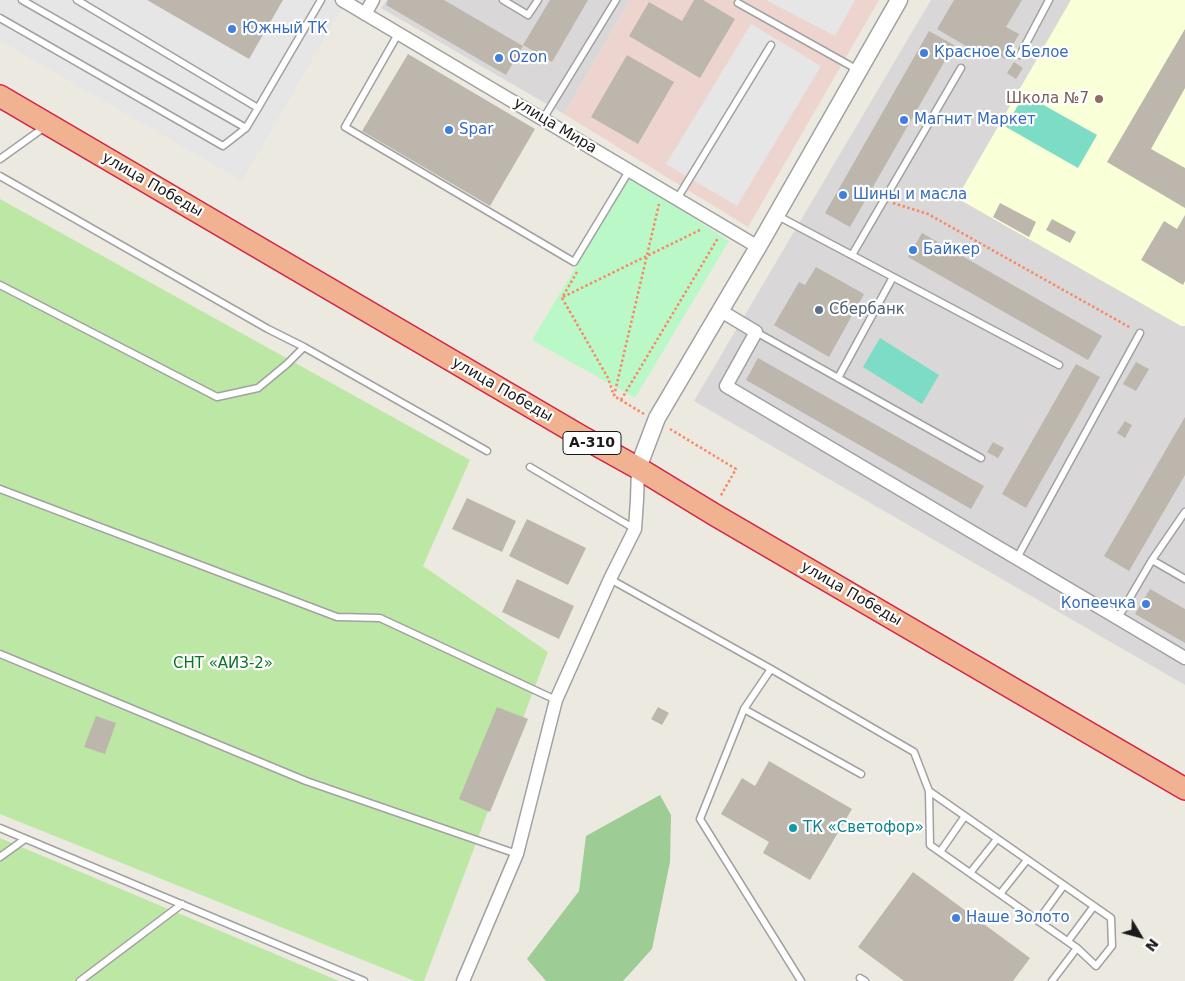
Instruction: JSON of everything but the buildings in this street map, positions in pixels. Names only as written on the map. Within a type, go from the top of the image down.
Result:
[{"type":"highway","name":"улица Победы","points":[[0,96],[1185,789]]},
{"type":"street","name":"улица Мира","points":[[342,0],[758,247]]},
{"type":"street","points":[[365,14],[373,0]]},
{"type":"street","points":[[463,981],[517,854],[556,700],[610,579],[635,529],[638,468],[657,418],[777,215],[899,0]]},
{"type":"street","points":[[721,310],[756,332],[726,386],[1185,658]]},
{"type":"lane","points":[[22,0],[246,128]]},
{"type":"lane","points":[[77,0],[258,108]]},
{"type":"lane","points":[[0,18],[223,146],[246,128],[321,0]]},
{"type":"lane","points":[[503,0],[528,15],[538,0]]},
{"type":"lane","points":[[543,120],[616,0]]},
{"type":"lane","points":[[1020,55],[1049,0]]},
{"type":"lane","points":[[738,3],[859,71]]},
{"type":"lane","points":[[398,34],[345,127],[574,262],[629,171]]},
{"type":"lane","points":[[676,199],[771,45]]},
{"type":"lane","points":[[852,256],[960,68]]},
{"type":"lane","points":[[0,159],[49,124]]},
{"type":"lane","points":[[0,176],[487,451]]},
{"type":"lane","points":[[777,215],[1059,366]]},
{"type":"lane","points":[[838,378],[893,277]]},
{"type":"lane","points":[[0,285],[217,397],[258,388],[288,364],[304,347]]},
{"type":"lane","points":[[756,332],[981,458]]},
{"type":"lane","points":[[1017,558],[1140,333]]},
{"type":"lane","points":[[530,467],[635,529]]},
{"type":"lane","points":[[0,489],[337,617],[380,618],[556,700]]},
{"type":"lane","points":[[1118,618],[1152,560],[1185,512]]},
{"type":"lane","points":[[1152,560],[1185,579]]},
{"type":"lane","points":[[610,579],[914,752],[929,791],[930,845],[1078,948],[1096,966],[1112,946],[1111,918],[929,791]]},
{"type":"lane","points":[[0,654],[306,781],[517,854]]},
{"type":"lane","points":[[771,669],[744,709],[700,819],[801,981]]},
{"type":"lane","points":[[744,709],[860,774]]},
{"type":"lane","points":[[940,852],[965,816]]},
{"type":"lane","points":[[0,828],[364,981]]},
{"type":"lane","points":[[0,857],[25,839]]},
{"type":"lane","points":[[970,873],[997,839]]},
{"type":"lane","points":[[1000,894],[1027,860]]},
{"type":"lane","points":[[1038,921],[1064,885]]},
{"type":"lane","points":[[80,981],[182,904]]},
{"type":"lane","points":[[1068,942],[1094,906]]},
{"type":"lane","points":[[1052,981],[1078,948]]},
{"type":"path","points":[[884,201],[928,214],[1140,333]]},
{"type":"path","points":[[562,298],[706,227]]},
{"type":"path","points":[[621,400],[719,235]]},
{"type":"path","points":[[562,298],[577,272]]},
{"type":"path","points":[[562,298],[608,378],[614,396]]},
{"type":"shaded area","points":[[0,0],[347,0],[242,181],[0,41]]},
{"type":"shaded area","points":[[387,0],[630,0],[564,114],[381,8]]},
{"type":"shaded area","points":[[630,0],[879,0],[748,227],[564,114]]},
{"type":"shaded area","points":[[766,0],[855,0],[835,36]]},
{"type":"shaded area","points":[[931,0],[1071,0],[957,198],[1185,326],[1185,685],[694,401]]},
{"type":"shaded area","name":"Школа №7","points":[[1071,0],[1185,0],[1185,326],[1181,326],[957,198]]},
{"type":"shaded area","points":[[751,24],[821,66],[737,206],[666,164]]},
{"type":"shaded area","points":[[1024,94],[1097,135],[1078,168],[1006,127]]},
{"type":"shaded area","points":[[630,176],[729,241],[635,398],[532,340]]},
{"type":"shaded area","points":[[880,338],[939,375],[922,404],[863,367]]},
{"type":"shaded area","points":[[660,795],[671,815],[670,862],[652,949],[623,981],[546,981],[527,959],[579,891],[586,836]]},
{"type":"green space","name":"СНТ «АИЗ-2»","points":[[0,199],[470,460],[423,566],[548,652],[424,981],[415,981],[0,814]]},
{"type":"green space","points":[[0,838],[339,981],[0,981]]},
{"type":"place","name":"Южный ТК","points":[[232,29]]},
{"type":"place","name":"Красное & Белое","points":[[924,53]]},
{"type":"place","name":"Ozon","points":[[499,58]]},
{"type":"place","name":"Школа №7","points":[[1099,99]]},
{"type":"place","name":"Магнит Маркет","points":[[904,120]]},
{"type":"place","name":"Spar","points":[[449,130]]},
{"type":"place","name":"Шины и масла","points":[[843,195]]},
{"type":"place","name":"Байкер","points":[[913,250]]},
{"type":"place","name":"Сбербанк","points":[[819,310]]},
{"type":"place","name":"Копеечка","points":[[1146,604]]},
{"type":"place","name":"ТК «Светофор»","points":[[793,828]]},
{"type":"place","name":"Наше Золото","points":[[956,918]]}]
